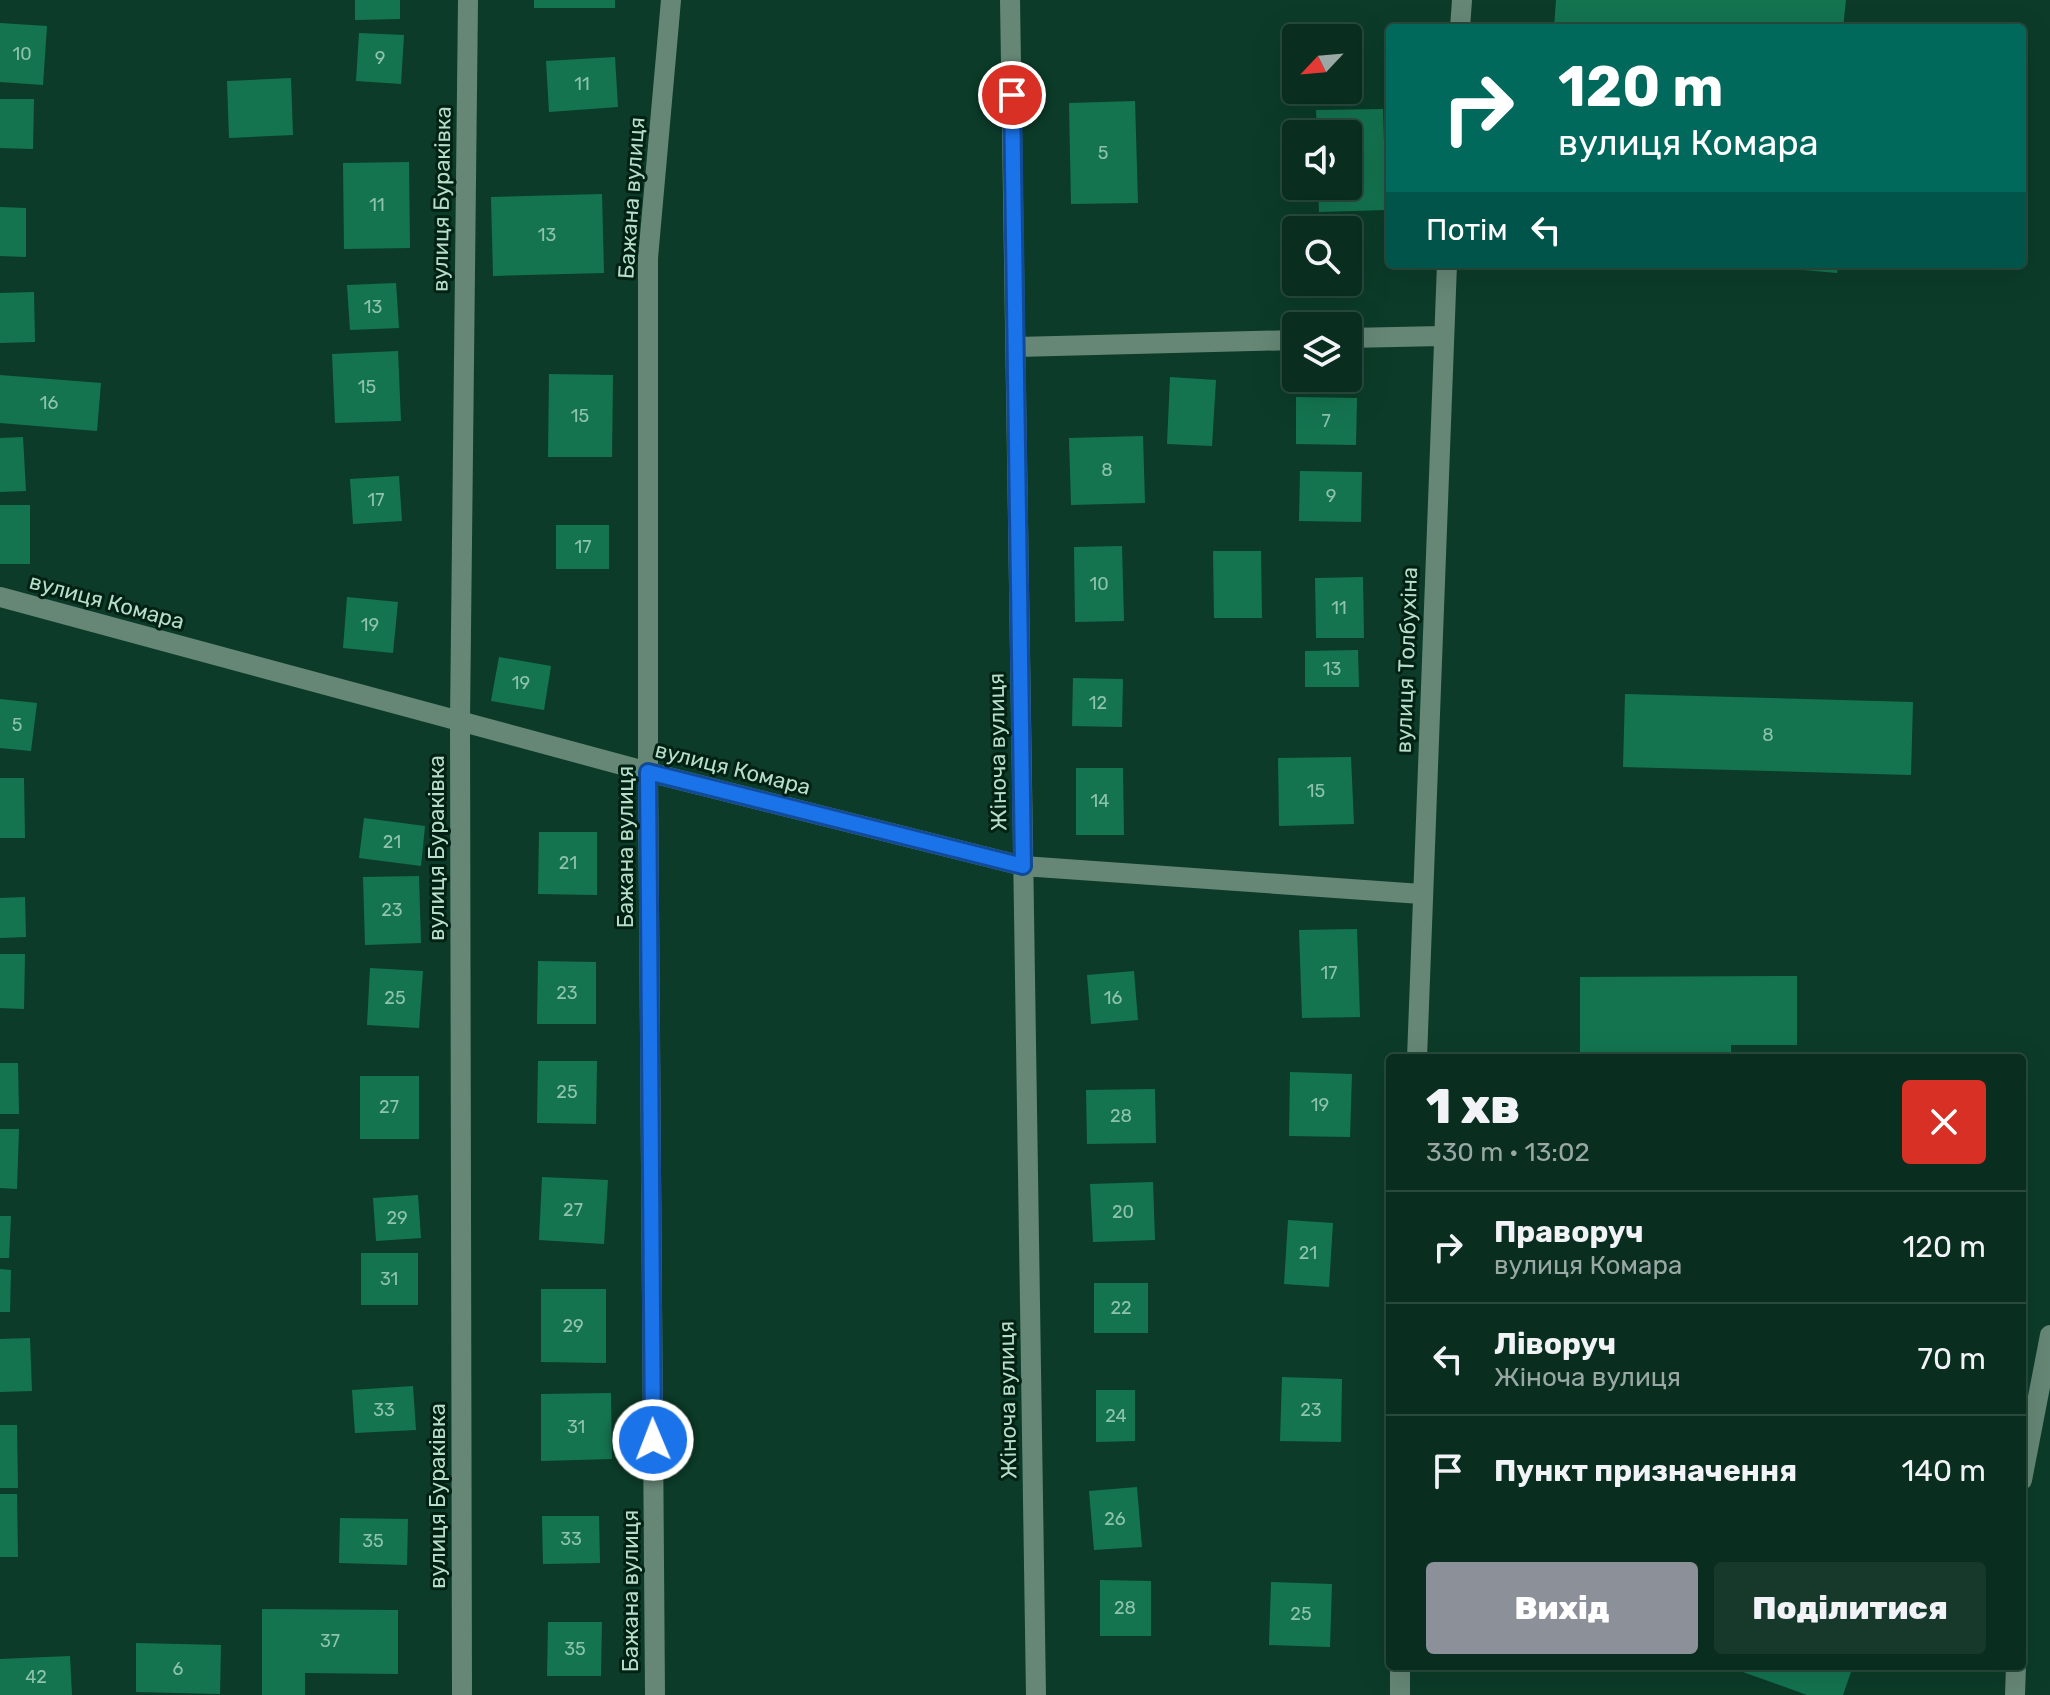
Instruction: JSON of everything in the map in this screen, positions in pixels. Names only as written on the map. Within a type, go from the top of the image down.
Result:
[{"type":"street","name":"вулиця Бураківка","points":[[462,1695],[460,721],[468,0]]},
{"type":"street","name":"Бажана вулиця","points":[[655,1695],[648,772],[648,258],[671,0]]},
{"type":"street","name":"Жіноча вулиця","points":[[1010,0],[1036,1695]]},
{"type":"street","points":[[1460,24],[1462,0]]},
{"type":"street","name":"вулиця Толбухіна","points":[[1417,1054],[1447,268]]},
{"type":"street","points":[[1362,338],[1442,336]]},
{"type":"street","points":[[1016,347],[1282,340]]},
{"type":"street","name":"вулиця Комара","points":[[0,597],[648,772],[1023,866],[1421,894]]},
{"type":"street","points":[[2026,1459],[2050,1335]]},
{"type":"street","points":[[1400,1670],[1400,1695]]},
{"type":"street","points":[[2015,1695],[2016,1670]]},
{"type":"building","points":[[355,0],[400,0],[400,19],[355,20]]},
{"type":"building","points":[[534,0],[615,0],[615,8],[534,8]]},
{"type":"building","points":[[1556,0],[1846,0],[1843,24],[1554,24]]},
{"type":"building","points":[[0,23],[47,26],[43,85],[0,82]]},
{"type":"building","points":[[359,33],[404,35],[401,84],[356,81]]},
{"type":"building","points":[[615,57],[618,107],[549,112],[546,61]]},
{"type":"building","points":[[291,78],[293,135],[229,138],[227,81]]},
{"type":"building","points":[[0,99],[34,99],[33,149],[0,148]]},
{"type":"building","points":[[1135,101],[1138,203],[1071,204],[1069,103]]},
{"type":"building","points":[[1383,109],[1386,210],[1319,212],[1319,200],[1362,200],[1362,120],[1316,120],[1316,110]]},
{"type":"building","points":[[409,162],[410,248],[344,249],[343,163]]},
{"type":"building","points":[[602,194],[604,273],[493,276],[491,197]]},
{"type":"building","points":[[0,207],[26,208],[26,257],[0,256]]},
{"type":"building","points":[[1780,268],[1838,268],[1837,273]]},
{"type":"building","points":[[396,283],[399,328],[350,330],[347,285]]},
{"type":"building","points":[[34,292],[35,342],[0,343],[0,293]]},
{"type":"building","points":[[398,351],[401,421],[335,423],[332,354]]},
{"type":"building","points":[[549,374],[613,375],[612,457],[548,457]]},
{"type":"building","points":[[0,375],[101,383],[97,431],[0,423]]},
{"type":"building","points":[[1170,377],[1216,380],[1212,446],[1167,444]]},
{"type":"building","points":[[1296,397],[1357,398],[1356,445],[1296,444]]},
{"type":"building","points":[[1143,436],[1145,503],[1071,505],[1069,438]]},
{"type":"building","points":[[23,437],[26,491],[0,492],[0,438]]},
{"type":"building","points":[[1300,471],[1362,472],[1361,522],[1299,521]]},
{"type":"building","points":[[399,476],[402,521],[353,524],[350,479]]},
{"type":"building","points":[[0,505],[30,505],[30,564],[0,564]]},
{"type":"building","points":[[556,525],[609,525],[609,569],[556,569]]},
{"type":"building","points":[[1122,546],[1124,621],[1075,622],[1074,547]]},
{"type":"building","points":[[1213,551],[1261,551],[1262,618],[1214,618]]},
{"type":"building","points":[[1363,577],[1364,638],[1316,638],[1315,578]]},
{"type":"building","points":[[347,597],[398,602],[393,653],[343,648]]},
{"type":"building","points":[[1358,650],[1359,687],[1305,687],[1305,651]]},
{"type":"building","points":[[499,657],[551,666],[544,710],[491,701]]},
{"type":"building","points":[[1073,678],[1123,679],[1122,727],[1072,726]]},
{"type":"building","points":[[1625,694],[1913,702],[1911,775],[1623,767]]},
{"type":"building","points":[[0,699],[37,703],[31,751],[0,748]]},
{"type":"building","points":[[1351,757],[1354,824],[1279,826],[1278,758]]},
{"type":"building","points":[[1076,768],[1123,768],[1124,835],[1076,835]]},
{"type":"building","points":[[0,778],[24,778],[25,838],[0,838]]},
{"type":"building","points":[[364,818],[425,826],[421,866],[359,858]]},
{"type":"building","points":[[539,832],[597,832],[597,895],[538,894]]},
{"type":"building","points":[[419,876],[421,943],[365,945],[363,877]]},
{"type":"building","points":[[25,897],[26,937],[0,938],[0,898]]},
{"type":"building","points":[[1357,929],[1360,1017],[1302,1018],[1299,930]]},
{"type":"building","points":[[0,954],[25,954],[24,1009],[0,1008]]},
{"type":"building","points":[[538,961],[596,962],[596,1024],[537,1024]]},
{"type":"building","points":[[370,968],[423,971],[419,1028],[367,1025]]},
{"type":"building","points":[[1134,971],[1138,1020],[1091,1024],[1087,975]]},
{"type":"building","points":[[1797,976],[1797,1045],[1731,1045],[1731,1054],[1580,1054],[1580,977]]},
{"type":"building","points":[[538,1061],[597,1061],[596,1124],[537,1123]]},
{"type":"building","points":[[0,1063],[18,1063],[19,1114],[0,1114]]},
{"type":"building","points":[[1290,1072],[1352,1074],[1350,1137],[1289,1136]]},
{"type":"building","points":[[360,1076],[419,1076],[419,1139],[360,1139]]},
{"type":"building","points":[[1155,1089],[1156,1143],[1087,1144],[1086,1090]]},
{"type":"building","points":[[0,1129],[19,1129],[17,1189],[0,1188]]},
{"type":"building","points":[[542,1177],[608,1180],[604,1244],[539,1240]]},
{"type":"building","points":[[1153,1182],[1155,1240],[1093,1242],[1090,1184]]},
{"type":"building","points":[[418,1195],[421,1238],[376,1241],[373,1198]]},
{"type":"building","points":[[0,1216],[11,1216],[9,1258],[0,1258]]},
{"type":"building","points":[[1288,1220],[1333,1223],[1329,1287],[1284,1284]]},
{"type":"building","points":[[361,1253],[418,1253],[418,1305],[361,1305]]},
{"type":"building","points":[[0,1269],[11,1270],[10,1312],[0,1312]]},
{"type":"building","points":[[1094,1283],[1148,1283],[1148,1333],[1094,1333]]},
{"type":"building","points":[[541,1289],[606,1289],[606,1363],[541,1362]]},
{"type":"building","points":[[30,1338],[32,1391],[0,1392],[0,1339]]},
{"type":"building","points":[[1282,1377],[1342,1379],[1341,1442],[1280,1441]]},
{"type":"building","points":[[413,1386],[416,1430],[355,1433],[352,1390]]},
{"type":"building","points":[[1096,1390],[1135,1390],[1135,1441],[1096,1442]]},
{"type":"building","points":[[611,1393],[612,1459],[541,1461],[541,1394]]},
{"type":"building","points":[[0,1425],[17,1425],[18,1488],[0,1488]]},
{"type":"building","points":[[1137,1487],[1142,1547],[1094,1550],[1089,1491]]},
{"type":"building","points":[[0,1494],[17,1494],[18,1557],[0,1557]]},
{"type":"building","points":[[542,1516],[599,1516],[600,1563],[543,1564]]},
{"type":"building","points":[[340,1518],[408,1519],[407,1565],[339,1563]]},
{"type":"building","points":[[1100,1580],[1151,1581],[1151,1636],[1100,1636]]},
{"type":"building","points":[[1271,1582],[1332,1584],[1330,1647],[1269,1645]]},
{"type":"building","points":[[262,1609],[398,1610],[398,1674],[305,1673],[305,1695],[262,1695]]},
{"type":"building","points":[[548,1622],[602,1622],[601,1676],[547,1676]]},
{"type":"building","points":[[136,1643],[221,1645],[220,1694],[136,1692]]},
{"type":"building","points":[[70,1656],[72,1695],[0,1695],[0,1659]]},
{"type":"building","points":[[1737,1670],[1852,1670],[1843,1695],[1807,1695]]},
{"type":"route","points":[[653,1440],[648,772],[1023,866],[1012,95]]}]
